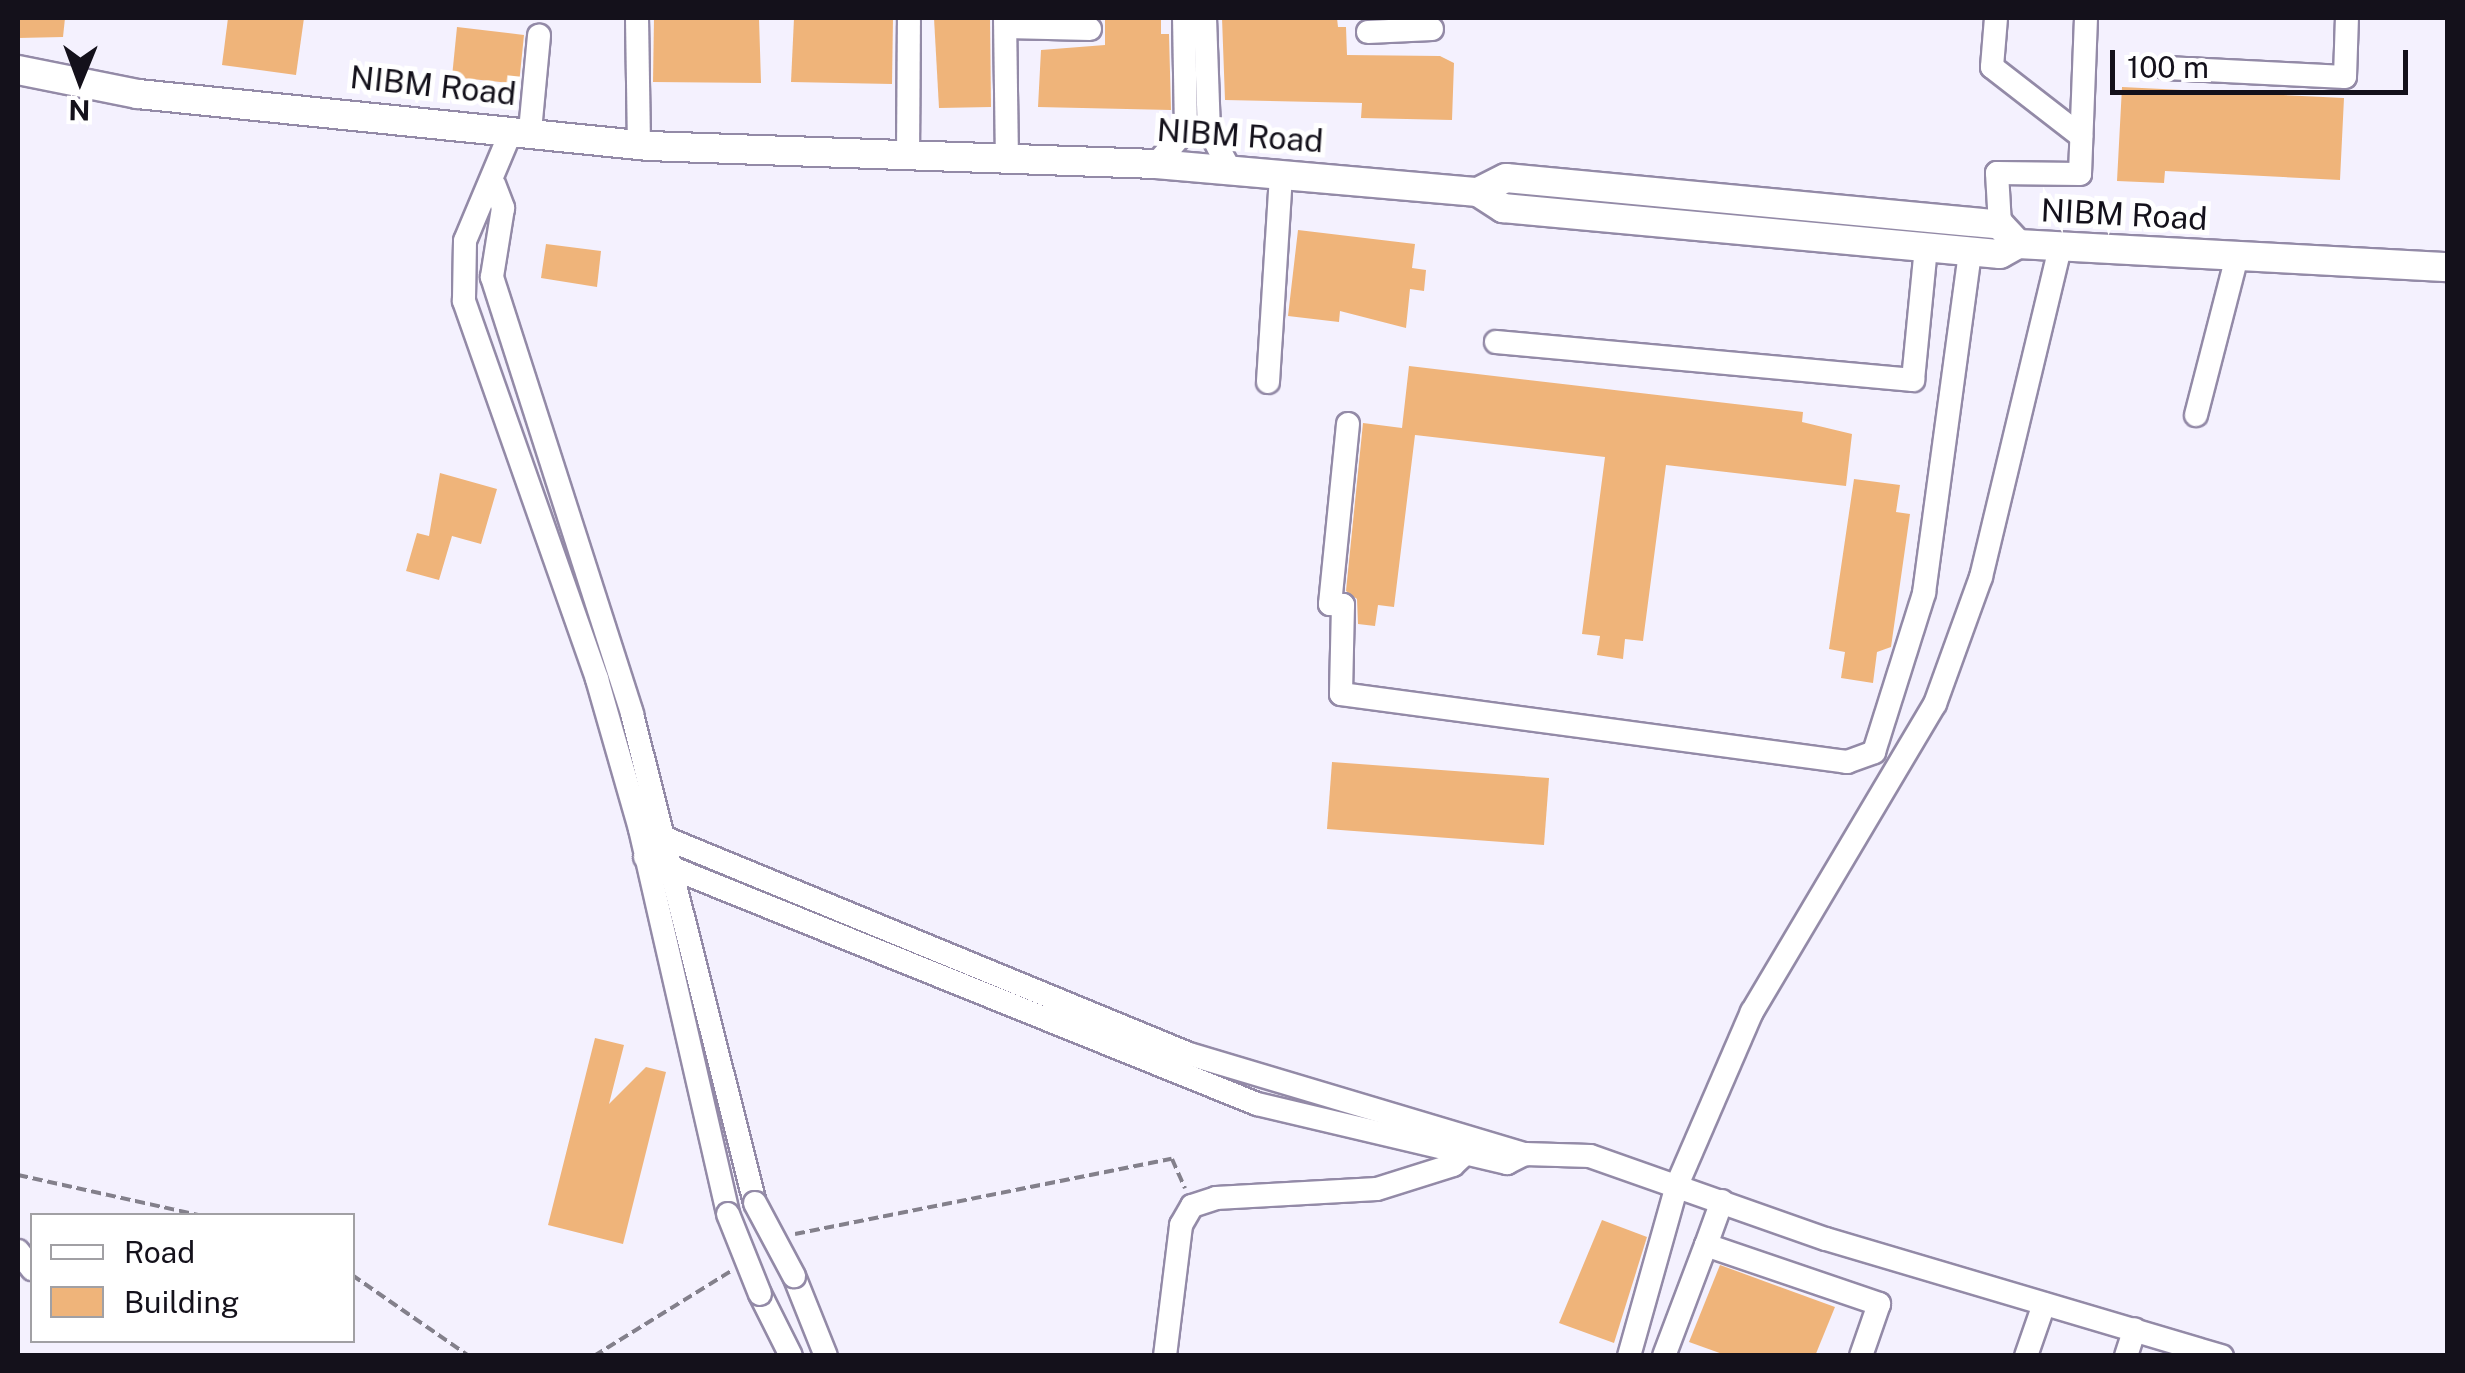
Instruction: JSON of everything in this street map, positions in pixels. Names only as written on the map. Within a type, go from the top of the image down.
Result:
[{"type":"main road","name":"NIBM Road","points":[[18,70],[138,94],[639,145],[1156,164],[1478,192],[1506,178],[2009,235],[2060,247],[2448,267]]},
{"type":"main road","points":[[1478,192],[1504,208],[1970,252],[2000,254],[2009,235]]},
{"type":"street","points":[[637,18],[639,145]]},
{"type":"street","points":[[908,156],[909,18]]},
{"type":"street","points":[[1996,18],[1992,68],[2082,136]]},
{"type":"street","points":[[2009,235],[1998,173],[2080,174],[2086,18]]},
{"type":"street","points":[[2166,68],[2345,76],[2347,18]]},
{"type":"street","points":[[1156,164],[1186,130],[1195,21]]},
{"type":"street","points":[[1195,21],[1208,130],[1230,170]]},
{"type":"street","points":[[1007,160],[1006,22],[1090,29]]},
{"type":"street","points":[[1368,31],[1432,29]]},
{"type":"street","points":[[539,35],[521,130],[494,184],[479,195],[465,240],[464,301],[597,679],[640,828],[728,1214],[760,1294],[791,1356]]},
{"type":"street","points":[[1268,382],[1281,174]]},
{"type":"street","points":[[494,184],[503,208],[492,276],[666,838],[754,1203],[794,1276],[826,1356]]},
{"type":"street","points":[[1630,1356],[1677,1186],[1752,1012],[1935,704],[1981,577],[2060,247]]},
{"type":"street","points":[[1496,342],[1913,380],[1926,248]]},
{"type":"street","points":[[1348,424],[1330,604],[1343,604],[1341,694],[1847,762],[1874,752],[1924,592],[1970,252]]},
{"type":"street","points":[[2196,415],[2237,256]]},
{"type":"street","points":[[640,828],[1189,1054],[1472,1148]]},
{"type":"street","points":[[644,857],[1256,1104],[1472,1148],[1590,1156],[2044,1304],[2222,1356]]},
{"type":"street","points":[[1165,1356],[1181,1225],[1192,1206],[1216,1198],[1376,1190],[1472,1148]]},
{"type":"street","points":[[1664,1356],[1722,1201]]},
{"type":"street","points":[[1706,1245],[1879,1304],[1861,1356]]},
{"type":"street","points":[[2026,1356],[2044,1304]]},
{"type":"street","points":[[2126,1356],[2136,1329]]},
{"type":"path","points":[[790,1234],[1172,1159],[1192,1206]]},
{"type":"path","points":[[18,1175],[189,1213]]},
{"type":"path","points":[[594,1356],[742,1265]]},
{"type":"path","points":[[355,1278],[469,1356]]},
{"type":"building","points":[[18,18],[65,18],[63,37],[18,38]]},
{"type":"building","points":[[228,18],[304,18],[296,75],[222,65]]},
{"type":"building","points":[[654,18],[759,18],[761,83],[653,82]]},
{"type":"building","points":[[794,18],[893,18],[892,84],[791,82]]},
{"type":"building","points":[[934,18],[990,18],[991,107],[939,108]]},
{"type":"building","points":[[1222,18],[1337,18],[1338,27],[1346,27],[1347,55],[1440,56],[1454,63],[1452,120],[1361,118],[1362,103],[1225,100]]},
{"type":"building","points":[[1161,19],[1161,34],[1169,34],[1171,110],[1038,107],[1041,50],[1105,45],[1105,20]]},
{"type":"building","points":[[457,27],[524,35],[519,84],[452,77]]},
{"type":"building","points":[[2122,87],[2344,98],[2340,180],[2165,171],[2164,183],[2117,181]]},
{"type":"building","points":[[1298,230],[1415,244],[1412,268],[1426,270],[1424,291],[1410,289],[1406,328],[1340,311],[1339,322],[1288,316]]},
{"type":"building","points":[[546,244],[601,251],[597,287],[541,278]]},
{"type":"building","points":[[1409,366],[1803,412],[1802,422],[1852,434],[1846,486],[1666,465],[1643,641],[1625,639],[1623,659],[1597,655],[1600,636],[1582,634],[1605,457],[1415,435],[1394,607],[1378,605],[1375,626],[1358,624],[1357,599],[1346,591],[1363,423],[1402,428]]},
{"type":"building","points":[[440,473],[497,489],[481,544],[452,536],[439,580],[406,571],[417,533],[429,536]]},
{"type":"building","points":[[1854,479],[1900,485],[1896,512],[1910,514],[1891,647],[1877,652],[1873,683],[1841,678],[1845,652],[1829,649]]},
{"type":"building","points":[[1332,762],[1549,778],[1544,845],[1327,829]]},
{"type":"building","points":[[595,1038],[624,1045],[609,1104],[646,1067],[666,1072],[623,1244],[548,1225]]},
{"type":"building","points":[[1602,1220],[1647,1237],[1614,1343],[1559,1323]]},
{"type":"building","points":[[1720,1265],[1835,1307],[1815,1356],[1728,1356],[1689,1342]]}]
